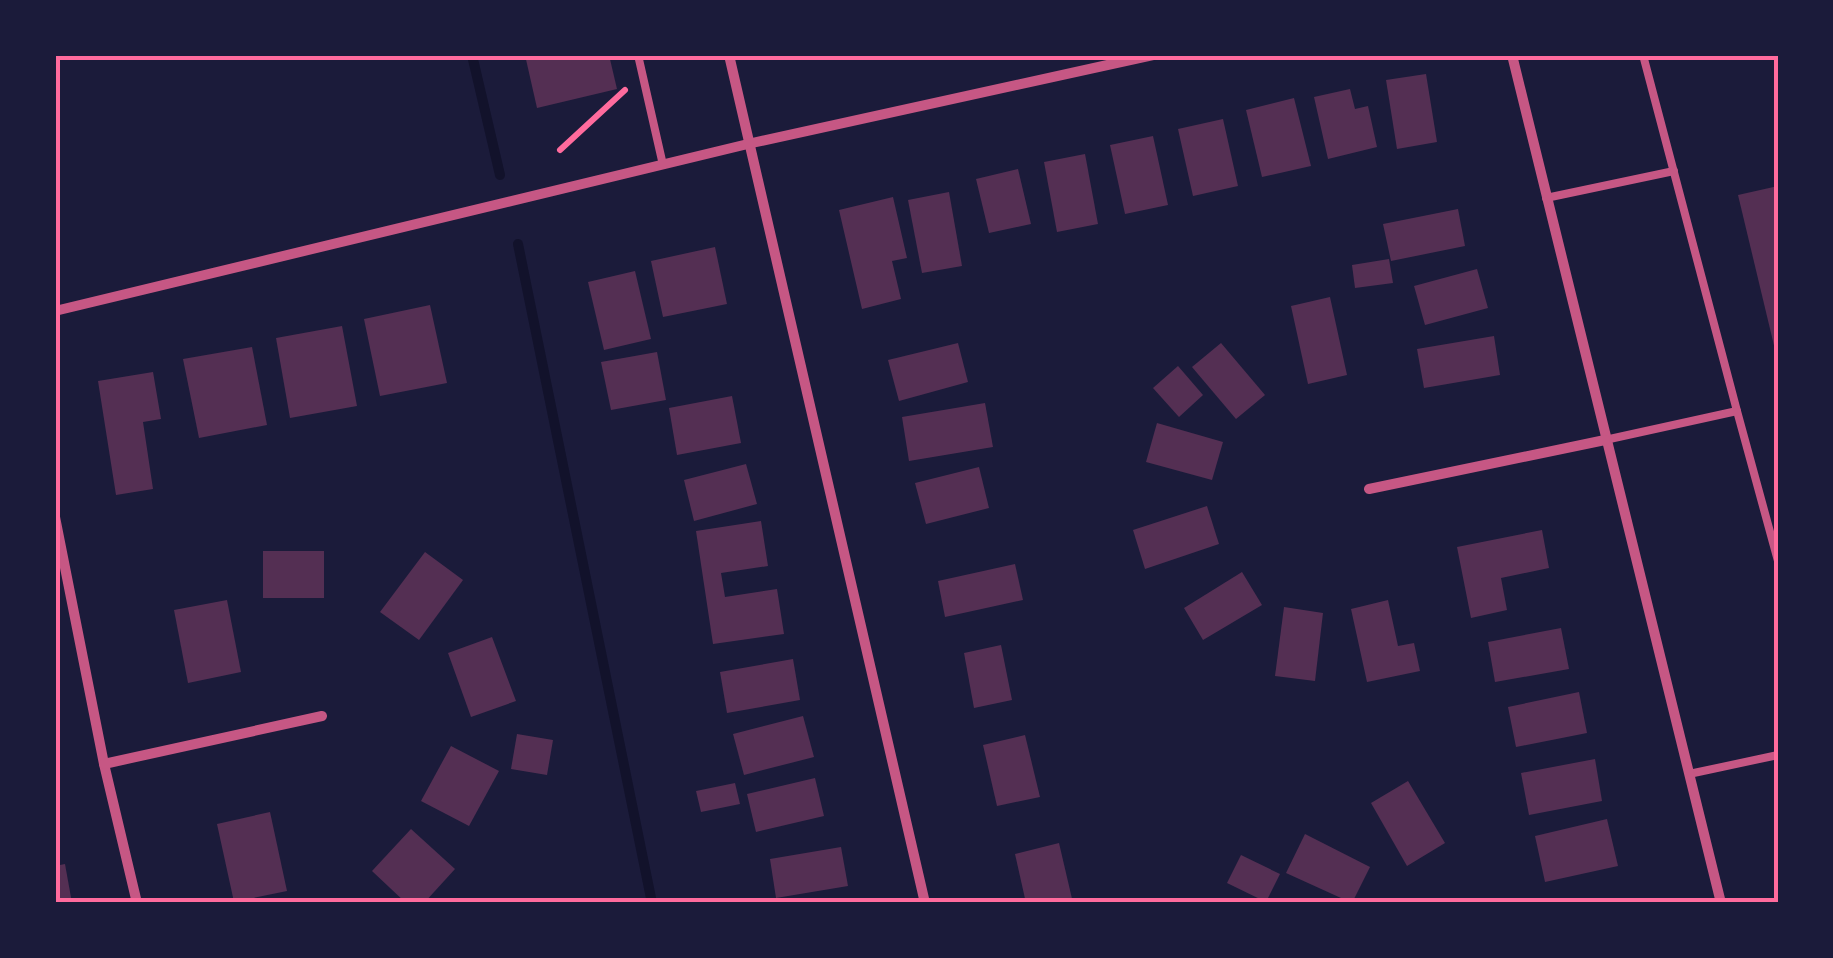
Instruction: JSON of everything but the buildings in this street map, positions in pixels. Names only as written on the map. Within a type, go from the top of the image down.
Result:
[{"type":"street","points":[[729,55],[925,903]]},
{"type":"street","points":[[55,311],[752,144],[1153,55]]},
{"type":"street","points":[[1512,55],[1721,903]]},
{"type":"street","points":[[1369,489],[1604,440]]},
{"type":"street","points":[[55,517],[104,764],[137,903]]},
{"type":"street","points":[[104,764],[322,716]]},
{"type":"lane","points":[[638,55],[663,165]]},
{"type":"lane","points":[[1643,55],[1778,561]]},
{"type":"lane","points":[[1546,198],[1674,170]]},
{"type":"lane","points":[[1604,440],[1737,411]]},
{"type":"lane","points":[[1688,774],[1778,756]]},
{"type":"path","points":[[560,150],[625,90]]},
{"type":"waterway","points":[[472,55],[500,175]]},
{"type":"waterway","points":[[518,244],[652,903]]}]
